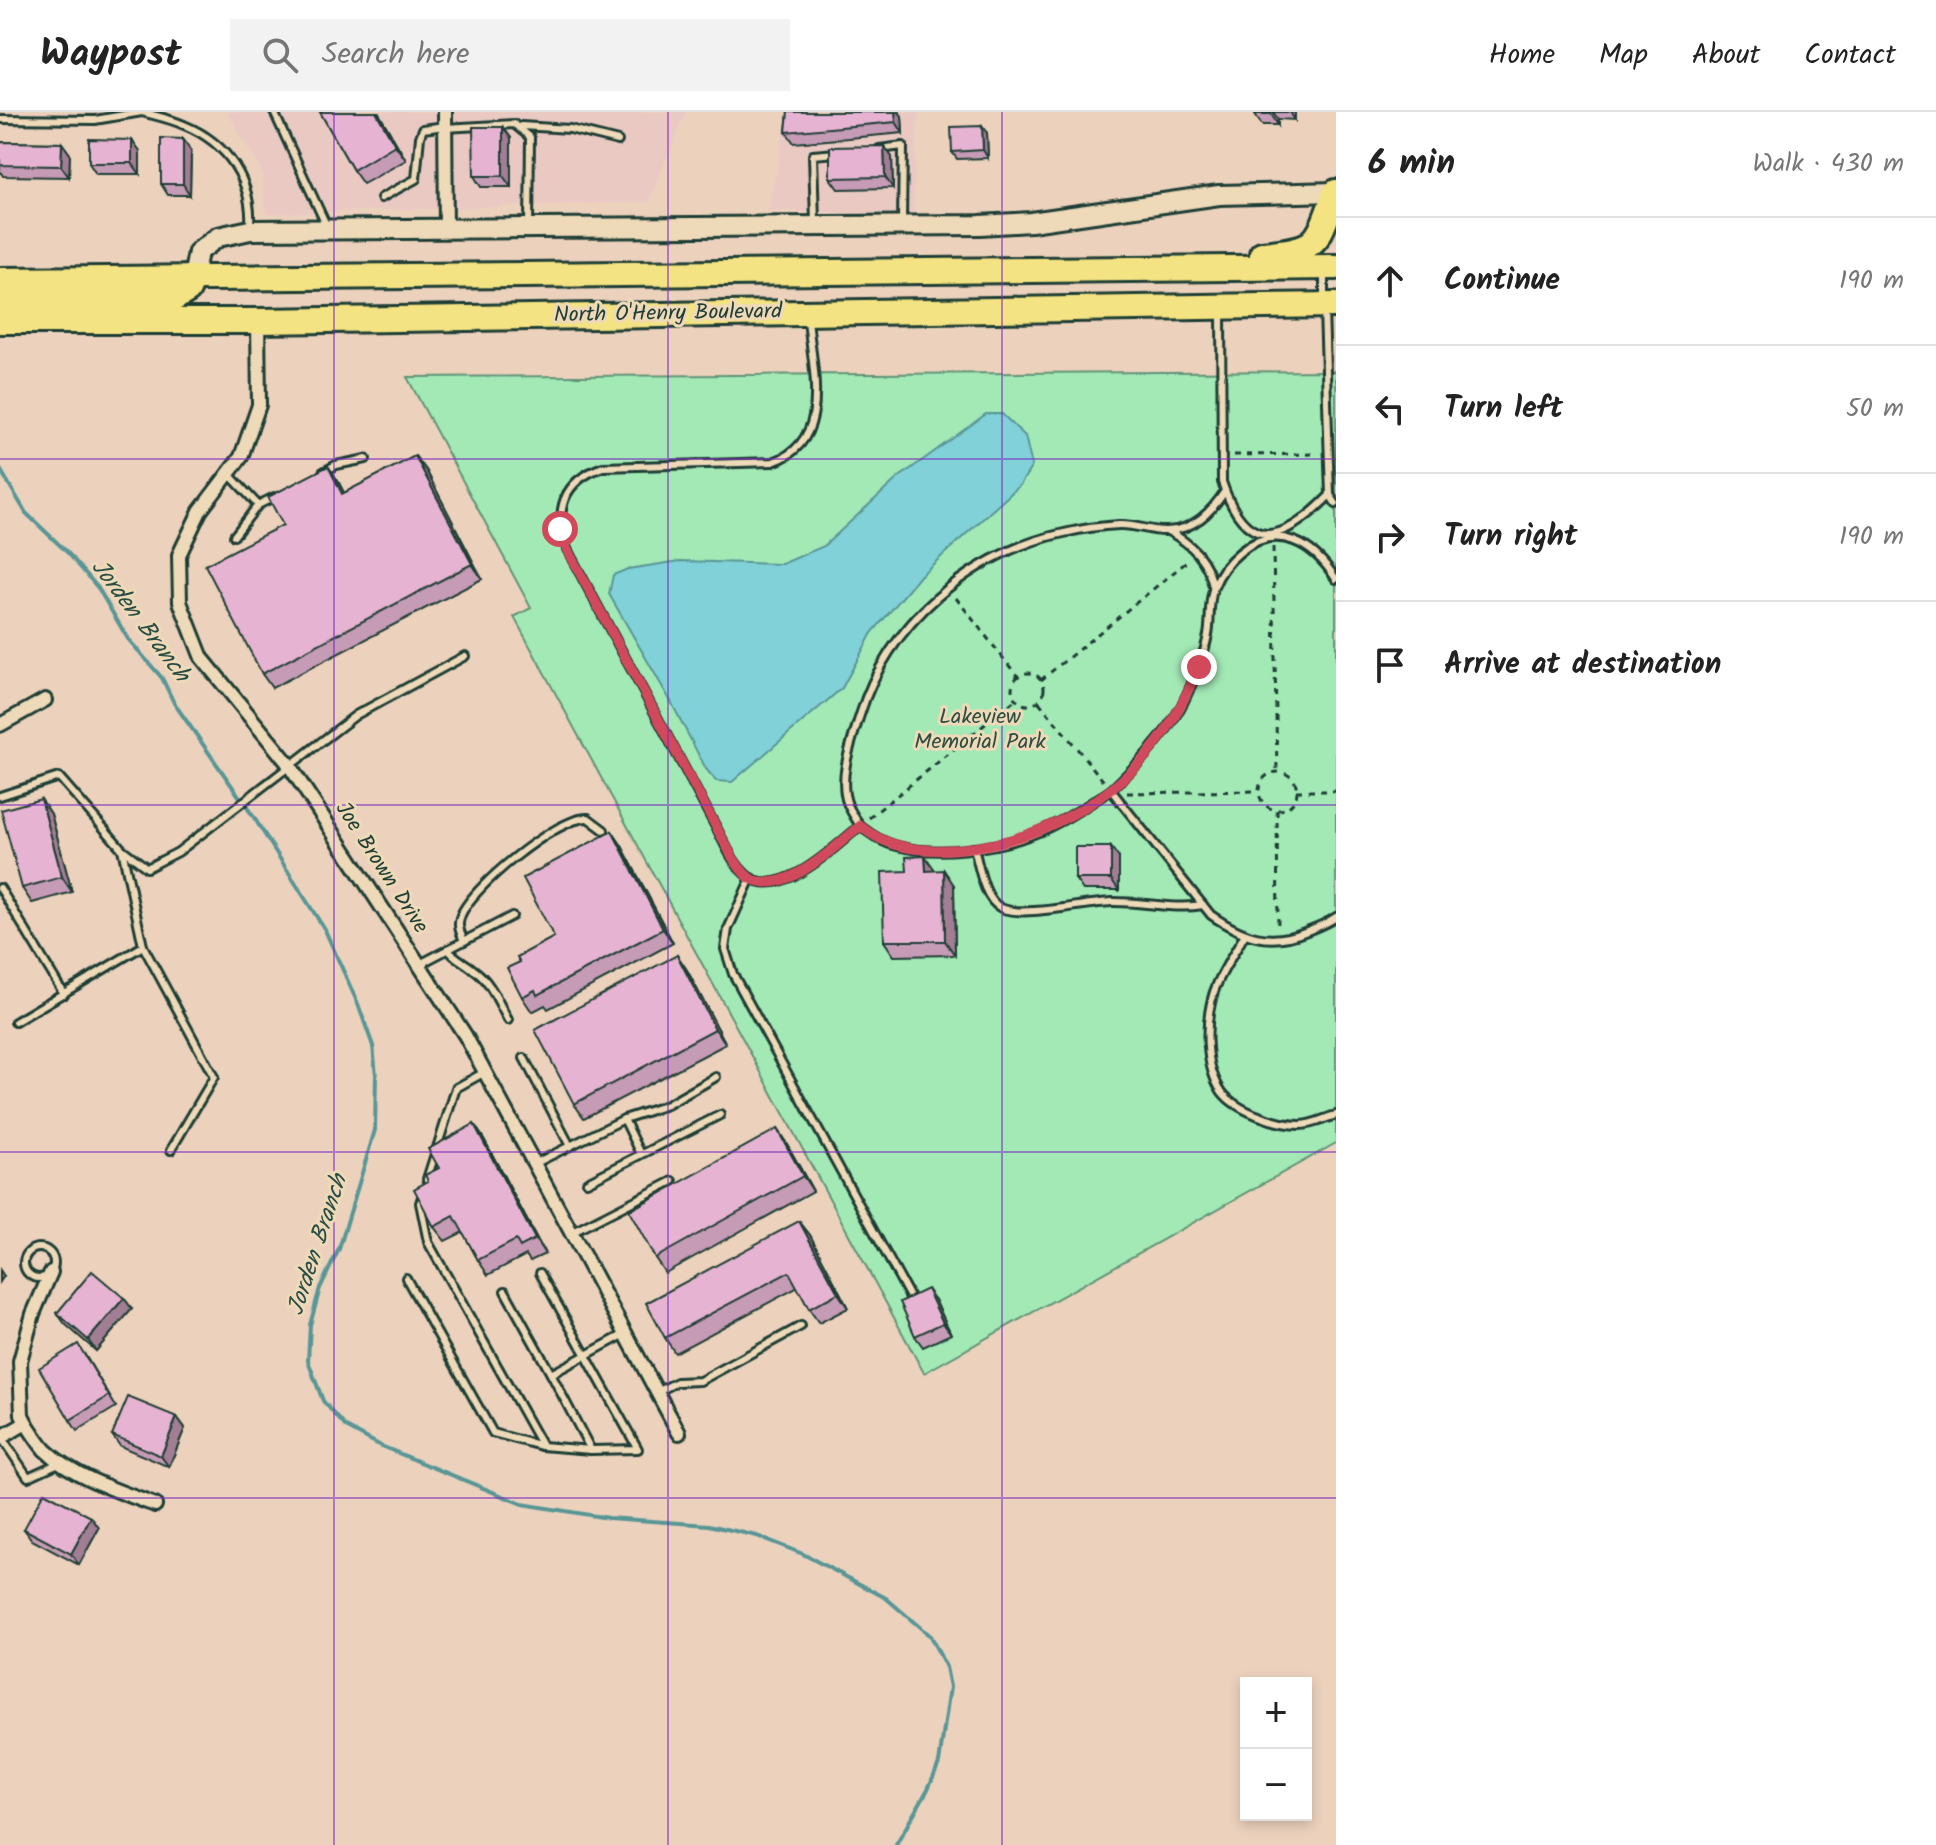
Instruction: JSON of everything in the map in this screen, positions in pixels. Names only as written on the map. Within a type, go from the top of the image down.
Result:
[{"type":"highway","points":[[1078,270],[1293,251],[1308,247],[1316,240],[1336,193]]},
{"type":"highway","name":"North O'Henry Boulevard","points":[[0,280],[1330,267]]},
{"type":"highway","points":[[0,303],[175,298],[188,290],[193,278]]},
{"type":"highway","name":"North O'Henry Boulevard","points":[[0,321],[258,321],[1330,305]]},
{"type":"street","points":[[445,122],[446,230]]},
{"type":"street","points":[[193,278],[198,252],[218,237],[250,230],[980,225],[1031,222],[1176,199],[1241,193],[1336,193]]},
{"type":"street","name":"Joe Brown Drive","points":[[258,321],[259,405],[241,457],[200,511],[179,555],[180,602],[202,658],[290,768],[465,1035],[679,1433]]},
{"type":"street","points":[[0,725],[45,700]]},
{"type":"street","points":[[51,1272],[33,1314],[20,1361],[22,1415],[45,1450],[109,1488],[155,1505]]},
{"type":"street","points":[[1,1438],[26,1423]]},
{"type":"lane","points":[[0,119],[95,120],[142,112],[182,124],[207,136],[233,161],[245,181],[252,207],[250,230]]},
{"type":"lane","points":[[274,112],[328,230]]},
{"type":"lane","points":[[381,198],[416,179],[420,137],[427,126],[445,122],[471,128],[501,124],[570,129],[618,141]]},
{"type":"lane","points":[[521,126],[530,137],[529,230]]},
{"type":"lane","points":[[873,149],[903,146],[902,226]]},
{"type":"lane","points":[[816,227],[813,155],[843,152]]},
{"type":"lane","points":[[1330,267],[1328,454],[1330,495],[1336,504]]},
{"type":"lane","points":[[1221,306],[1222,482],[1230,506],[1241,520],[1259,534],[1306,546],[1326,563],[1336,579]]},
{"type":"lane","points":[[807,311],[815,407],[813,424],[803,443],[789,456],[773,462],[603,467],[586,473],[573,484],[560,512],[560,529],[567,549],[718,831],[733,858],[751,878],[768,883],[808,869],[860,826]]},
{"type":"lane","points":[[309,479],[336,465],[366,459]]},
{"type":"lane","points":[[228,473],[258,505]]},
{"type":"lane","points":[[1168,531],[1186,541],[1197,552],[1211,574],[1213,587],[1208,634],[1199,667],[1165,733],[1111,790],[1071,815],[1030,835],[988,847],[941,850],[899,847],[876,839],[860,826],[846,802],[845,778],[850,746],[863,704],[877,672],[901,634],[948,588],[973,569],[1018,546],[1065,532],[1120,525],[1168,531],[1191,525],[1212,511],[1225,491]]},
{"type":"lane","points":[[234,536],[258,505],[282,493]]},
{"type":"lane","points":[[1213,587],[1230,560],[1247,547],[1309,516],[1330,495]]},
{"type":"lane","points":[[0,796],[59,777],[122,849],[147,868],[178,852],[356,715],[465,656]]},
{"type":"lane","points":[[1111,790],[1203,905],[1220,921],[1245,934],[1278,940],[1290,939],[1336,917]]},
{"type":"lane","points":[[464,941],[458,926],[461,914],[480,887],[497,871],[572,820],[588,818],[604,830]]},
{"type":"lane","points":[[974,848],[987,891],[999,907],[1011,910],[1111,902],[1203,905]]},
{"type":"lane","points":[[122,849],[143,946],[214,1077],[171,1150]]},
{"type":"lane","points":[[751,878],[728,929],[725,949],[733,974],[912,1301]]},
{"type":"lane","points":[[0,888],[64,994]]},
{"type":"lane","points":[[420,964],[512,916]]},
{"type":"lane","points":[[1245,934],[1213,993],[1208,1029],[1212,1071],[1223,1093],[1244,1109],[1276,1123],[1303,1125],[1336,1115]]},
{"type":"lane","points":[[15,1022],[143,946]]},
{"type":"lane","points":[[448,949],[488,982],[508,1020]]},
{"type":"lane","points":[[524,1058],[570,1146]]},
{"type":"lane","points":[[485,1072],[456,1088],[420,1203],[428,1242],[542,1446]]},
{"type":"lane","points":[[534,1164],[624,1119],[667,1105],[716,1077]]},
{"type":"lane","points":[[587,1182],[720,1115]]},
{"type":"lane","points":[[624,1119],[641,1154]]},
{"type":"lane","points":[[571,1233],[673,1181]]},
{"type":"lane","points":[[33,1248],[48,1251],[54,1259],[51,1272],[38,1278],[29,1274],[24,1266],[25,1255],[33,1248]]},
{"type":"lane","points":[[406,1278],[493,1433],[542,1446],[591,1450],[638,1449],[540,1273]]},
{"type":"lane","points":[[505,1291],[591,1450]]},
{"type":"lane","points":[[657,1392],[677,1382],[700,1381],[801,1326]]},
{"type":"lane","points":[[551,1374],[625,1334]]},
{"type":"lane","points":[[1,1438],[28,1477],[62,1461]]},
{"type":"path","points":[[1222,455],[1328,454]]},
{"type":"path","points":[[1271,536],[1274,552],[1277,773]]},
{"type":"path","points":[[1041,680],[1197,552]]},
{"type":"path","points":[[948,588],[1018,677]]},
{"type":"path","points":[[1031,673],[1041,680],[1045,692],[1039,702],[1025,706],[1015,700],[1012,689],[1018,677],[1031,673]]},
{"type":"path","points":[[860,826],[1015,700]]},
{"type":"path","points":[[1039,702],[1111,790],[1132,794],[1259,791]]},
{"type":"path","points":[[1277,773],[1291,778],[1296,791],[1291,805],[1277,810],[1263,803],[1259,791],[1263,779],[1277,773]]},
{"type":"path","points":[[1296,791],[1336,791]]},
{"type":"path","points":[[1277,810],[1278,940]]},
{"type":"shaded area","points":[[227,112],[686,112],[649,202],[266,214],[261,170]]},
{"type":"shaded area","points":[[788,112],[918,112],[913,214],[768,211]]},
{"type":"green space","name":"Lakeview Memorial Park","points":[[1336,371],[1336,1143],[924,1373],[514,617],[531,608],[407,377]]},
{"type":"water","points":[[986,414],[1002,414],[1025,436],[1032,466],[1020,485],[920,576],[872,633],[842,688],[732,782],[716,781],[706,769],[609,594],[613,575],[628,569],[680,561],[782,564],[824,546],[898,478]]},
{"type":"building","points":[[320,112],[376,112],[395,145],[353,170]]},
{"type":"building","points":[[788,112],[895,112],[896,122],[786,132]]},
{"type":"building","points":[[982,126],[983,150],[952,152],[951,127]]},
{"type":"building","points":[[473,127],[503,127],[503,176],[474,176]]},
{"type":"building","points":[[161,138],[183,139],[183,184],[161,184]]},
{"type":"building","points":[[89,139],[132,140],[132,163],[89,163]]},
{"type":"building","points":[[0,142],[62,143],[61,166],[0,165]]},
{"type":"building","points":[[884,146],[885,177],[830,178],[830,147]]},
{"type":"building","points":[[415,456],[472,564],[262,674],[205,565],[283,525],[268,497],[328,466],[342,494]]},
{"type":"building","points":[[41,799],[62,877],[22,888],[1,810]]},
{"type":"building","points":[[612,831],[663,929],[537,995],[535,990],[522,997],[507,968],[520,962],[517,957],[554,937],[523,878]]},
{"type":"building","points":[[1075,847],[1111,847],[1111,879],[1075,879]]},
{"type":"building","points":[[925,856],[926,871],[944,870],[945,941],[884,941],[882,872],[907,871],[906,857]]},
{"type":"building","points":[[677,955],[715,1029],[574,1104],[535,1030]]},
{"type":"building","points":[[474,1124],[535,1239],[520,1247],[516,1240],[478,1260],[454,1216],[434,1227],[414,1189],[428,1181],[425,1175],[439,1168],[428,1149]]},
{"type":"building","points":[[777,1129],[803,1176],[655,1258],[629,1211]]},
{"type":"building","points":[[799,1221],[838,1293],[809,1309],[789,1272],[665,1338],[646,1303]]},
{"type":"building","points":[[92,1271],[124,1298],[88,1340],[57,1313]]},
{"type":"building","points":[[927,1289],[943,1323],[915,1336],[900,1302]]},
{"type":"building","points":[[78,1344],[109,1396],[70,1420],[39,1368]]},
{"type":"building","points":[[128,1397],[177,1417],[161,1456],[112,1435]]},
{"type":"building","points":[[44,1492],[91,1517],[71,1554],[24,1529]]},
{"type":"waterway","name":"Jorden Branch","points":[[0,469],[26,513],[68,553],[98,588],[128,639],[162,678],[174,703],[253,816],[325,930],[373,1046],[375,1130],[339,1249],[320,1288],[310,1325],[308,1361],[323,1401],[346,1427],[381,1446],[522,1504],[608,1518],[709,1525],[757,1536],[803,1554],[886,1598],[930,1636],[946,1667],[950,1687],[939,1763],[896,1845]]},
{"type":"route","points":[[560,529],[567,549],[733,858],[751,878],[768,883],[808,869],[860,826],[876,839],[899,847],[941,850],[988,847],[1030,835],[1071,815],[1111,790],[1142,760],[1165,733],[1199,667]]}]
